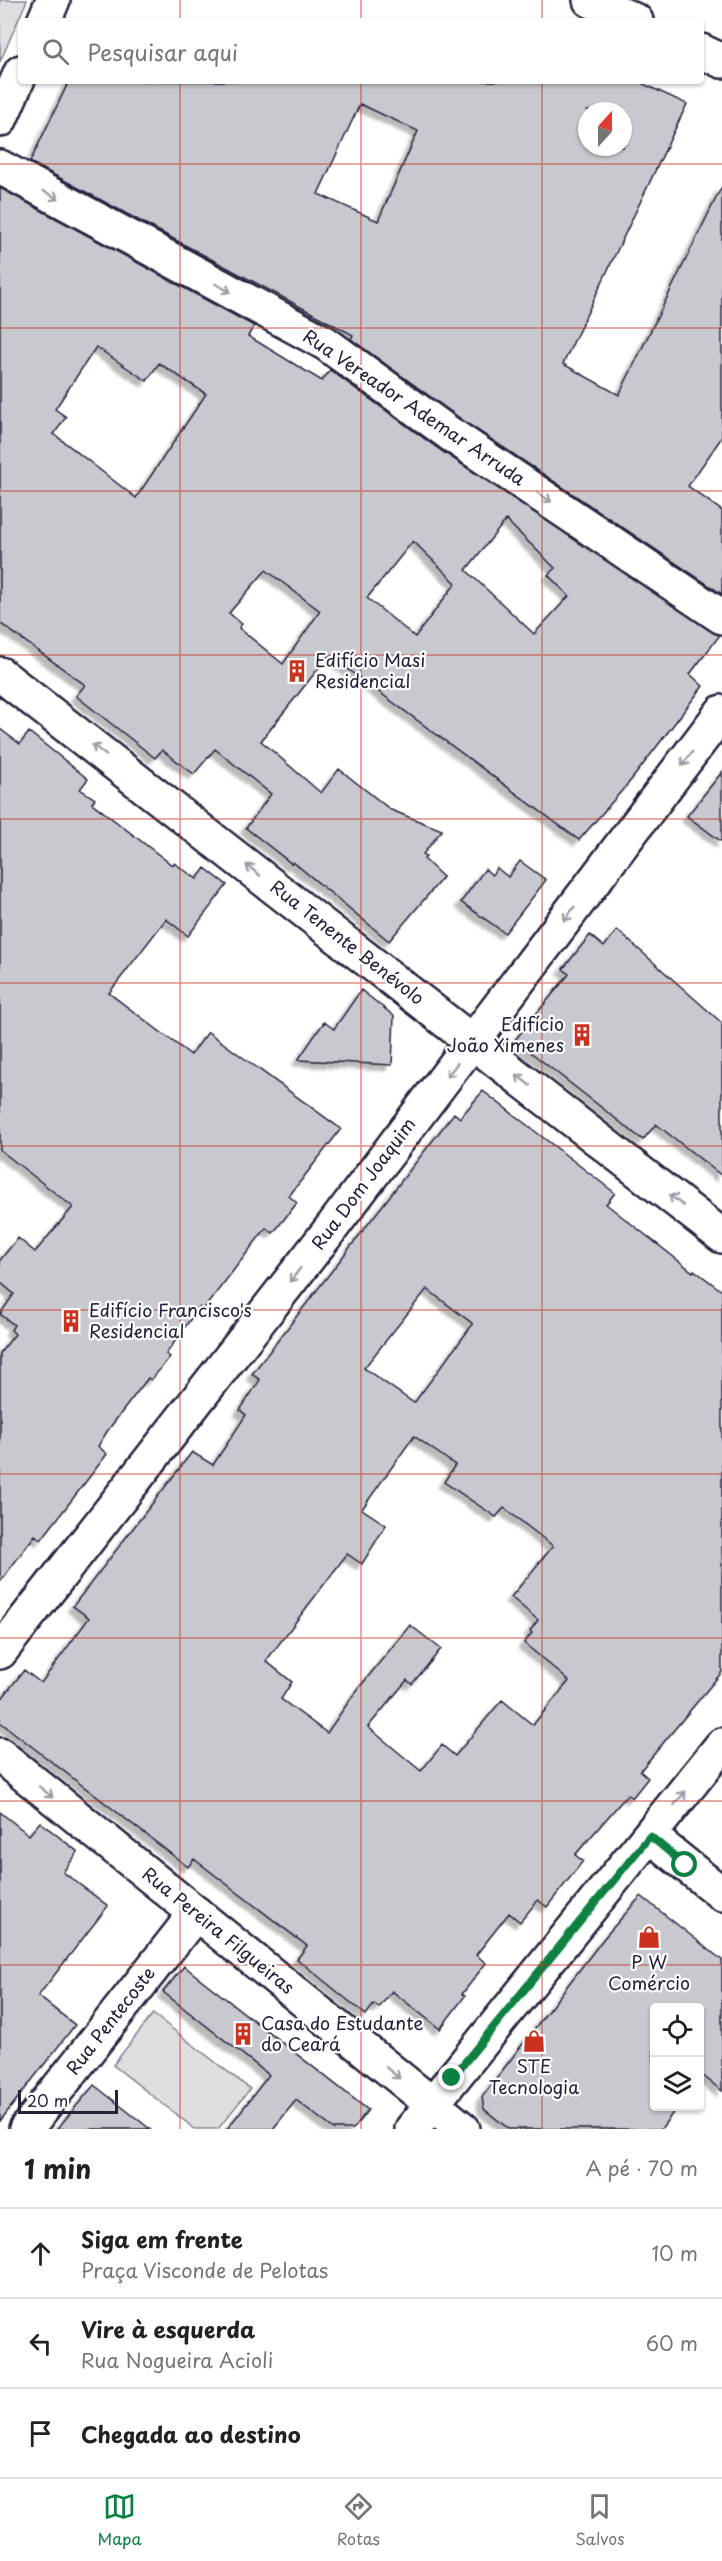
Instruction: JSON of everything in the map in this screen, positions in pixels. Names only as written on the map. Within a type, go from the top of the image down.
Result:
[{"type":"street","points":[[45,18],[53,0]]},
{"type":"street","points":[[590,0],[629,18]]},
{"type":"street","points":[[704,52],[722,61]]},
{"type":"street","points":[[0,120],[18,79]]},
{"type":"street","name":"Rua Vereador Ademar Arruda","points":[[0,167],[325,343],[450,434],[722,617]]},
{"type":"street","name":"Rua Tenente Benévolo","points":[[0,674],[722,1236]]},
{"type":"street","name":"Rua Dom Joaquim","points":[[0,1652],[474,1041],[722,712]]},
{"type":"street","points":[[422,2117],[722,1745]]},
{"type":"street","name":"Rua Pereira Filgueiras","points":[[0,1755],[196,1913],[422,2117],[463,2129]]},
{"type":"street","points":[[650,1836],[722,1894]]},
{"type":"street","name":"Rua Pentecoste","points":[[26,2129],[196,1913]]},
{"type":"shaded area","points":[[0,0],[27,0],[18,18],[0,62]]},
{"type":"shaded area","points":[[153,2014],[250,2089],[218,2129],[195,2129],[113,2065]]},
{"type":"building","points":[[68,84],[644,84],[687,104],[563,364],[619,395],[722,186],[722,437],[688,486],[722,511],[722,594],[461,419],[351,339],[353,335],[30,162]],"holes":[[[360,104],[418,131],[378,221],[318,194]]]},
{"type":"building","points":[[0,188],[254,326],[248,336],[322,381],[330,370],[440,450],[720,635],[690,674],[703,686],[632,779],[579,840],[329,655],[261,741],[321,793],[339,769],[391,810],[442,830],[423,854],[426,856],[424,859],[443,877],[389,941],[293,862],[292,864],[246,828],[271,794],[215,749],[194,774],[162,750],[155,758],[76,696],[85,685],[0,623]],"holes":[[[96,347],[147,381],[159,363],[206,394],[136,498],[54,434],[66,417],[55,409]],[[506,520],[555,568],[548,575],[569,596],[534,634],[466,570]],[[413,541],[456,583],[415,637],[367,598]],[[266,570],[320,611],[283,664],[239,628],[242,624],[229,613]]]},
{"type":"building","points":[[0,729],[20,744],[29,732],[88,779],[80,789],[95,799],[92,803],[172,865],[174,863],[197,879],[205,868],[227,885],[188,936],[166,919],[109,993],[191,1055],[208,1032],[341,1129],[289,1196],[297,1203],[273,1233],[266,1228],[203,1310],[199,1307],[166,1354],[170,1357],[151,1380],[148,1378],[108,1430],[98,1446],[107,1454],[41,1540],[35,1535],[0,1582],[0,1353],[15,1334],[11,1330],[14,1325],[0,1314],[14,1294],[0,1282],[0,1260],[18,1238],[35,1252],[73,1207],[0,1150]]},
{"type":"building","points":[[722,772],[722,842],[687,816]]},
{"type":"building","points":[[520,861],[546,880],[505,933],[461,902],[485,869],[492,875],[497,868],[508,877]]},
{"type":"building","points":[[617,930],[722,1023],[722,1176],[656,1124],[643,1140],[515,1040],[569,974],[563,969],[590,935],[604,947]]},
{"type":"building","points":[[361,990],[394,1016],[392,1065],[298,1060],[324,1022],[334,1029]]},
{"type":"building","points":[[483,1091],[615,1193],[606,1204],[693,1272],[694,1270],[722,1291],[722,1672],[640,1771],[648,1778],[632,1798],[628,1794],[575,1855],[583,1861],[547,1907],[538,1900],[520,1922],[509,1913],[476,1955],[486,1963],[462,1994],[465,1996],[440,2029],[392,1991],[379,2008],[374,2004],[366,2015],[297,1959],[307,1946],[194,1859],[188,1867],[0,1722],[0,1701],[24,1670],[41,1683],[89,1618],[73,1606],[192,1452],[213,1465],[246,1415],[240,1410],[260,1380],[252,1374],[454,1113],[460,1118]],"holes":[[[427,1289],[473,1324],[414,1403],[364,1368]],[[414,1436],[455,1465],[444,1482],[496,1517],[504,1508],[553,1546],[511,1597],[538,1620],[524,1643],[569,1681],[533,1725],[502,1700],[455,1756],[442,1745],[421,1771],[368,1727],[407,1680],[412,1684],[441,1649],[410,1625],[354,1694],[327,1733],[281,1699],[292,1682],[266,1661],[347,1554],[362,1564],[386,1525],[362,1509]]]},
{"type":"building","points":[[0,1812],[29,1835],[40,1822],[78,1852],[63,1872],[108,1906],[38,1996],[75,2025],[0,2121]]},
{"type":"building","points":[[641,1896],[722,1960],[722,2091],[704,2077],[704,2003],[650,2003],[650,2111],[674,2111],[661,2129],[509,2129],[484,2109],[482,2097],[604,1938]]},
{"type":"building","name":"Casa do Estudante do Ceará","points":[[184,1966],[368,2110],[353,2129],[334,2129],[296,2100],[273,2129],[227,2129],[269,2075],[163,1992]]},
{"type":"building","points":[[94,2085],[150,2129],[57,2129]]},
{"type":"place","name":"Edifício Masi Residencial","points":[[297,671]]},
{"type":"place","name":"Edifício João Ximenes","points":[[582,1035]]},
{"type":"place","name":"Edifício Francisco's Residencial","points":[[71,1321]]},
{"type":"place","name":"P W Comércio","points":[[649,1937]]},
{"type":"place","name":"Casa do Estudante do Ceará","points":[[243,2034]]},
{"type":"place","name":"STE Tecnologia","points":[[534,2041]]},
{"type":"route","points":[[452,2078],[650,1836],[685,1865]]}]
